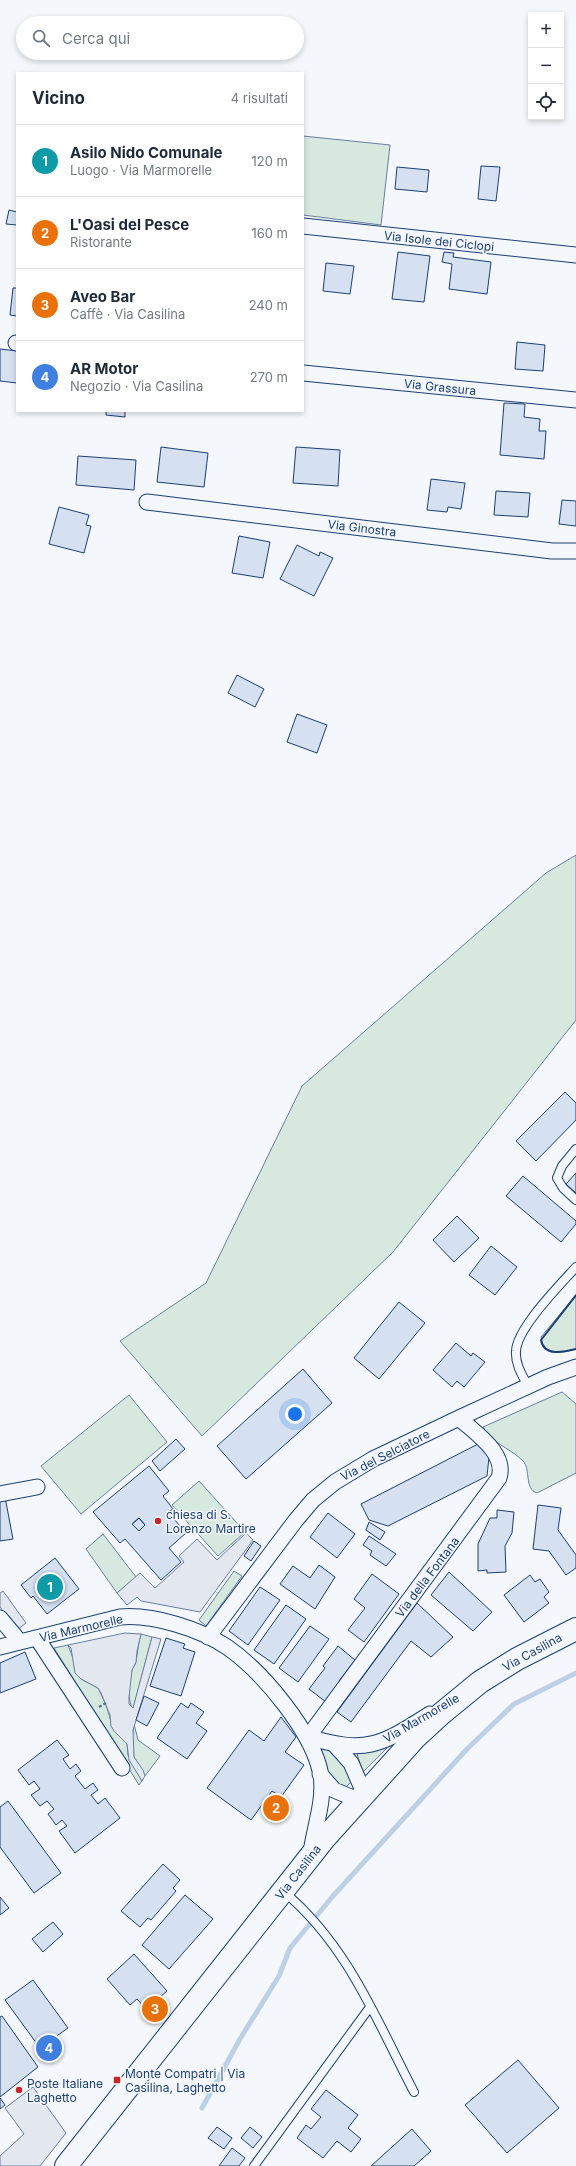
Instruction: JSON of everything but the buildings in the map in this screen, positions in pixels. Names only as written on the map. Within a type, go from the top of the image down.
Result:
[{"type":"main road","name":"Via Casilina","points":[[66,2166],[310,1856],[361,1796],[429,1725],[480,1682],[517,1660],[576,1629]]},
{"type":"street","name":"Via Isole dei Ciclopi","points":[[304,226],[576,255]]},
{"type":"street","name":"Via Grassura","points":[[304,372],[576,400]]},
{"type":"street","name":"Via Ginostra","points":[[147,502],[552,552],[576,551]]},
{"type":"street","name":"Via del Selciatore","points":[[208,1637],[282,1538],[319,1494],[342,1477],[363,1464],[459,1418],[528,1386],[576,1367]]},
{"type":"street","name":"Via della Fontana","points":[[308,1737],[499,1478],[501,1467],[498,1457],[459,1418]]},
{"type":"street","points":[[0,1494],[37,1487]]},
{"type":"street","name":"Via Marmorelle","points":[[0,1647],[120,1617],[132,1616],[163,1621],[208,1637],[232,1651],[269,1686],[308,1737],[320,1774],[320,1805],[310,1856]]},
{"type":"street","points":[[0,1618],[20,1642]]},
{"type":"street","points":[[36,1638],[122,1768]]},
{"type":"street","name":"Via Marmorelle","points":[[308,1737],[335,1745],[363,1746],[390,1738],[480,1682]]},
{"type":"street","points":[[335,1745],[351,1764],[361,1796]]},
{"type":"street","name":"Via Marmorelle","points":[[320,1774],[334,1790],[361,1796]]},
{"type":"lane","points":[[576,1149],[558,1171],[557,1178],[563,1188],[576,1200]]},
{"type":"lane","points":[[528,1386],[516,1360],[516,1345],[530,1321],[576,1267]]},
{"type":"lane","points":[[283,1891],[307,1912],[328,1936],[352,1971],[414,2092]]},
{"type":"lane","points":[[254,2166],[370,2007]]},
{"type":"shaded area","points":[[304,136],[390,145],[381,225],[304,215]]},
{"type":"shaded area","points":[[576,855],[576,1020],[393,1252],[202,1436],[120,1341],[206,1283],[302,1086],[546,873]]},
{"type":"shaded area","points":[[576,1295],[576,1349],[559,1352],[550,1351],[543,1346],[541,1337]]},
{"type":"shaded area","points":[[562,1392],[576,1404],[576,1473],[537,1493],[530,1487],[527,1469],[523,1461],[490,1437],[483,1427]]},
{"type":"shaded area","points":[[129,1395],[167,1442],[81,1514],[41,1466]]},
{"type":"shaded area","points":[[199,1481],[245,1532],[218,1556],[172,1505]]},
{"type":"shaded area","points":[[246,1533],[253,1540],[200,1612],[141,1601],[137,1597],[127,1605],[117,1593],[140,1573],[155,1588],[184,1562],[179,1556],[197,1539],[217,1560]]},
{"type":"shaded area","points":[[103,1534],[136,1577],[117,1593],[86,1549]]},
{"type":"shaded area","points":[[234,1571],[242,1576],[206,1626],[199,1620]]},
{"type":"shaded area","points":[[3,1591],[26,1623],[17,1630],[0,1607],[0,1593]]},
{"type":"shaded area","points":[[125,1633],[141,1634],[136,1662],[132,1670],[129,1697],[129,1704],[133,1708],[152,1637],[161,1639],[133,1730],[134,1757],[143,1770],[145,1776],[142,1781],[129,1760],[127,1744],[111,1726],[110,1715],[98,1688],[81,1679],[75,1673],[71,1648],[68,1645]]},
{"type":"shaded area","points":[[141,1634],[152,1637],[133,1709],[129,1696],[129,1684],[132,1670],[136,1662]]},
{"type":"shaded area","points":[[68,1645],[81,1679],[98,1688],[106,1705],[114,1731],[127,1744],[128,1755],[142,1781],[139,1785],[54,1648]]},
{"type":"shaded area","points":[[134,1724],[138,1740],[160,1756],[145,1776],[134,1757],[132,1740]]},
{"type":"shaded area","points":[[317,1743],[340,1757],[352,1781],[346,1787],[331,1780]]},
{"type":"shaded area","points":[[387,1748],[363,1772],[357,1754]]},
{"type":"shaded area","points":[[33,2087],[66,2133],[40,2166],[0,2166],[0,2156],[24,2134],[5,2108]]},
{"type":"waterway","points":[[202,2108],[240,2039],[279,1976],[290,1948],[333,1896],[467,1749],[514,1704],[576,1673]]},
{"type":"wall","points":[[576,1295],[541,1340],[546,1349],[550,1351],[560,1352],[576,1349]]},
{"type":"place","name":"chiesa di S. Lorenzo Martire","points":[[158,1521]]},
{"type":"place","name":"Asilo Nido Comunale","points":[[50,1587]]},
{"type":"place","name":"L'Oasi del Pesce","points":[[276,1808]]},
{"type":"place","name":"Aveo Bar","points":[[155,2009]]},
{"type":"place","name":"AR Motor","points":[[49,2048]]},
{"type":"place","name":"Monte Compatri | Via Casilina, Laghetto","points":[[117,2080]]},
{"type":"place","name":"Poste Italiane Laghetto","points":[[19,2090]]}]
